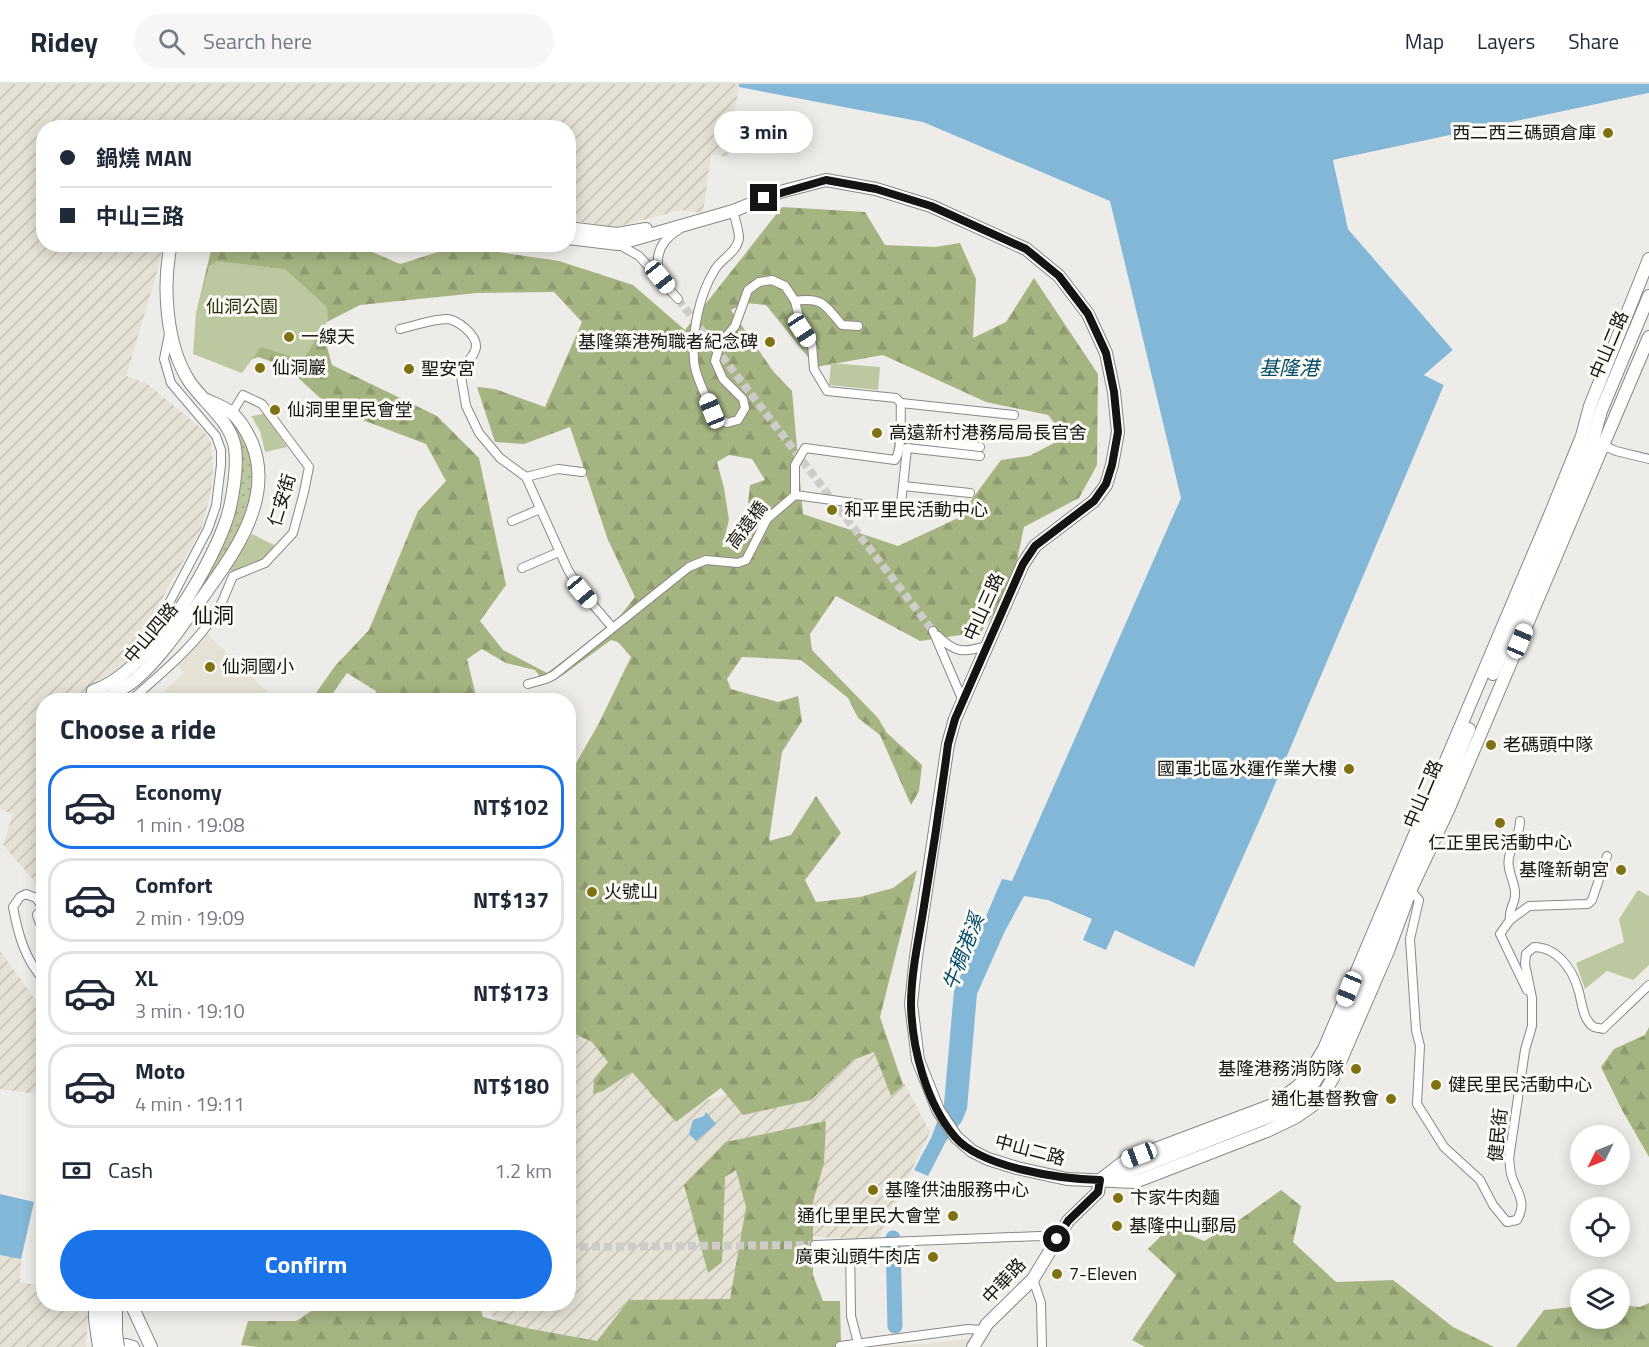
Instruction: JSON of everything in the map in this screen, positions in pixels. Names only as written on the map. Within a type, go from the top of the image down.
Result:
[{"type":"street","name":"中山三路","points":[[576,239],[618,244],[733,211],[780,192],[826,180],[876,189],[931,206],[1026,249],[1059,276],[1088,314],[1106,353],[1114,392],[1118,432],[1106,484],[1094,501],[1035,546],[1023,564],[955,719],[948,744],[911,1004],[918,1060],[939,1113],[956,1137]]},
{"type":"street","points":[[733,211],[739,238],[736,247],[715,268],[710,279],[703,295],[694,339],[694,363],[717,419],[727,423],[738,420],[745,408],[743,399],[723,379],[715,361],[720,344],[735,326],[748,290],[759,282],[772,280],[785,286],[795,301],[802,330],[812,344],[814,369],[827,391],[896,398],[901,403],[1014,415]]},
{"type":"street","name":"中山三路","points":[[576,229],[617,234],[686,225]]},
{"type":"street","points":[[660,277],[657,258],[660,249],[674,232],[686,225]]},
{"type":"street","points":[[618,244],[633,252],[660,277],[678,299]]},
{"type":"street","points":[[158,638],[168,605],[208,529],[216,506],[221,465],[221,450],[216,436],[171,383],[164,359],[170,331],[167,273],[170,252]]},
{"type":"street","name":"中山二路","points":[[1593,441],[1590,406],[1649,259]]},
{"type":"street","name":"中山二路","points":[[956,1137],[988,1159],[1067,1179],[1135,1182],[1267,1131],[1296,1117],[1320,1100],[1333,1078],[1388,951],[1403,884],[1449,808],[1593,441],[1601,411],[1649,296]]},
{"type":"street","points":[[795,301],[812,298],[826,306],[842,325],[858,326]]},
{"type":"street","points":[[400,329],[445,319],[453,320],[464,327],[475,340],[476,348],[460,370],[466,406],[480,433],[500,458],[526,477],[559,552],[582,592],[612,627],[554,675],[528,684]]},
{"type":"street","points":[[109,693],[169,627],[214,552],[226,522],[233,494],[235,447],[226,427],[189,381],[170,331]]},
{"type":"street","name":"中山二路","points":[[1100,1180],[1126,1160],[1272,1105],[1307,1077],[1324,1049],[1403,884],[1550,515],[1649,337]]},
{"type":"street","name":"仁安街","points":[[139,693],[162,673],[204,629],[220,607],[233,576],[265,562],[292,533],[309,467],[262,404],[243,395],[232,413]]},
{"type":"street","name":"中山四路","points":[[113,693],[136,679],[177,633],[237,547],[257,496],[260,476],[257,455],[249,435],[232,413],[204,399]]},
{"type":"street","points":[[901,403],[900,438],[898,457],[895,460],[805,448],[795,465],[795,495],[898,509],[901,503],[907,448],[980,456]]},
{"type":"street","points":[[900,438],[980,447]]},
{"type":"street","points":[[1593,441],[1649,459]]},
{"type":"street","points":[[526,477],[558,469],[582,472]]},
{"type":"street","points":[[903,486],[969,493]]},
{"type":"street","name":"高遠橋","points":[[612,627],[689,567],[706,560],[735,562],[746,560],[767,519],[795,495]]},
{"type":"street","points":[[512,521],[540,509]]},
{"type":"street","points":[[522,568],[559,552]]},
{"type":"street","points":[[963,701],[933,631],[951,648],[968,652],[986,646]]},
{"type":"street","points":[[1510,920],[1509,913],[1516,894],[1509,875],[1508,858],[1520,831],[1520,821]]},
{"type":"street","points":[[1532,998],[1500,934],[1510,920],[1529,906],[1588,904],[1592,900],[1607,856]]},
{"type":"street","name":"健民街","points":[[1403,884],[1419,900],[1410,939],[1416,1030],[1420,1046],[1417,1104],[1444,1147],[1480,1180],[1493,1205],[1507,1222],[1517,1220],[1523,1203],[1520,1191],[1511,1174],[1509,1159],[1525,1050],[1532,1026],[1532,998],[1525,964],[1526,954],[1534,947],[1545,947],[1569,968],[1578,987],[1588,1021],[1595,1028],[1603,1029],[1649,985]]},
{"type":"street","points":[[36,898],[26,894],[20,897],[13,908],[17,929],[32,967],[36,971]]},
{"type":"street","name":"中華路","points":[[974,1347],[982,1330],[1034,1279],[1068,1221],[1098,1192],[1100,1180]]},
{"type":"street","points":[[815,1245],[1039,1236],[1057,1239]]},
{"type":"street","points":[[850,1244],[852,1316],[861,1345]]},
{"type":"street","points":[[1034,1279],[1041,1303],[1041,1347]]},
{"type":"street","points":[[95,1311],[99,1347]]},
{"type":"street","points":[[106,1311],[106,1347],[126,1345],[134,1347]]},
{"type":"street","points":[[93,1347],[108,1311]]},
{"type":"street","points":[[117,1311],[118,1347]]},
{"type":"street","points":[[122,1311],[124,1347]]},
{"type":"street","points":[[134,1311],[151,1347]]},
{"type":"street","points":[[840,1346],[968,1329],[982,1330]]},
{"type":"shaded area","points":[[0,84],[739,84],[728,157],[711,154],[703,213],[681,210],[616,227],[576,221],[576,120],[36,120],[36,252],[161,252],[126,376],[146,383],[203,430],[211,442],[213,467],[211,491],[202,527],[126,663],[86,693],[36,693],[36,883],[3,845],[13,814],[0,809]]},
{"type":"shaded area","name":"仙洞國小","points":[[205,632],[269,693],[163,693],[184,672],[175,663]]},
{"type":"shaded area","points":[[0,951],[36,1000],[36,1094],[0,1089]]},
{"type":"shaded area","points":[[576,1018],[677,1109],[885,1047],[930,1132],[878,1240],[819,1237],[777,1230],[754,1332],[509,1345],[490,1311],[576,1311]]},
{"type":"shaded area","points":[[0,1255],[21,1259],[20,1282],[36,1285],[36,1311],[89,1311],[86,1347],[0,1347]]},
{"type":"shaded area","points":[[976,1338],[971,1347],[869,1347],[934,1343]]},
{"type":"green space","points":[[782,207],[865,212],[885,245],[935,247],[960,243],[976,279],[973,338],[1006,322],[1034,278],[1098,374],[1097,465],[1079,498],[1024,527],[1011,589],[981,632],[920,641],[836,596],[810,634],[812,650],[878,718],[887,733],[922,765],[919,791],[911,805],[880,735],[858,718],[848,698],[801,660],[742,657],[727,679],[731,689],[778,702],[798,696],[802,721],[782,752],[769,841],[791,835],[816,796],[841,833],[805,880],[816,902],[860,897],[893,888],[917,870],[880,1017],[903,1085],[891,1096],[874,1052],[853,1060],[811,1100],[743,1115],[721,1088],[676,1122],[632,1072],[603,1091],[593,1094],[594,1079],[608,1062],[592,1042],[576,1034],[576,763],[599,723],[631,657],[618,642],[611,640],[563,675],[545,684],[535,670],[506,663],[482,649],[467,659],[475,693],[375,693],[376,691],[347,673],[333,693],[316,693],[335,666],[369,630],[418,511],[446,481],[426,444],[331,408],[294,374],[276,363],[258,357],[230,368],[196,314],[211,252],[372,252],[400,264],[438,252],[498,252],[559,261],[633,285],[685,330]],"holes":[[[554,292],[582,322],[545,407],[495,389],[477,387],[495,442],[524,444],[570,427],[608,540],[635,597],[616,621],[547,673],[503,650],[480,621],[506,585],[479,458],[437,416],[332,365],[321,325],[360,305],[477,293]],[[745,303],[766,305],[816,367],[883,355],[986,402],[1048,415],[1066,437],[1029,456],[1001,460],[958,518],[898,546],[803,514],[792,391],[773,371],[731,310]],[[729,455],[752,459],[765,480],[750,485],[748,503],[763,511],[748,537],[738,545],[722,547],[729,520],[717,462]]]},
{"type":"green space","name":"仙洞公園","points":[[217,261],[285,269],[327,307],[328,320],[303,360],[261,347],[242,373],[193,354],[196,313],[209,266]]},
{"type":"green space","points":[[831,363],[880,367],[878,390],[829,385]]},
{"type":"green space","points":[[222,411],[236,424],[252,454],[254,488],[238,538],[189,607],[229,532],[237,496],[240,459]]},
{"type":"green space","points":[[264,414],[287,447],[265,452],[260,431],[251,416]]},
{"type":"green space","points":[[252,534],[278,547],[264,562],[234,573],[229,569]]},
{"type":"green space","points":[[1638,890],[1649,896],[1649,965],[1633,980],[1607,971],[1585,989],[1576,963],[1624,942],[1619,919]]},
{"type":"green space","points":[[1649,1027],[1649,1157],[1601,1067],[1614,1049],[1645,1035]]},
{"type":"green space","points":[[826,1121],[824,1163],[813,1202],[813,1275],[823,1301],[840,1301],[841,1347],[258,1347],[241,1345],[248,1321],[296,1321],[311,1311],[481,1311],[483,1317],[526,1328],[597,1341],[629,1300],[730,1299],[746,1207],[736,1170],[725,1177],[722,1262],[708,1273],[684,1185],[726,1142]]},
{"type":"green space","points":[[1281,1190],[1301,1206],[1293,1242],[1336,1282],[1393,1280],[1453,1327],[1494,1347],[1145,1347],[1132,1340],[1176,1275],[1148,1249],[1170,1227],[1204,1241],[1231,1226]]},
{"type":"green space","points":[[1649,1303],[1649,1347],[1516,1347],[1544,1310],[1570,1307],[1570,1329],[1630,1329],[1630,1306],[1640,1307]]},
{"type":"water","name":"基隆港","points":[[739,84],[1649,84],[1649,93],[1333,160],[1348,229],[1453,350],[1424,375],[1444,385],[1264,810],[1194,967],[1115,930],[1106,950],[1083,940],[1092,919],[1048,900],[1024,896],[1004,933],[977,994],[967,1109],[962,1121],[946,1141],[928,1176],[914,1170],[931,1138],[944,1104],[954,991],[1002,879],[1012,881],[1181,498],[1110,201],[923,122],[739,87]]},
{"type":"water","points":[[706,1112],[716,1124],[696,1141],[689,1134],[693,1120],[704,1116]]},
{"type":"water","points":[[0,1194],[34,1202],[21,1259],[0,1255]]},
{"type":"pier","points":[[1649,93],[1649,96],[1337,163],[1351,228],[1456,350],[1429,374],[1446,382],[1447,386],[1328,665],[1444,385],[1424,375],[1453,350],[1349,230],[1333,160]]},
{"type":"waterway","name":"牛稠港溪","points":[[893,1238],[895,1326]]},
{"type":"tunnel","points":[[678,299],[933,631]]},
{"type":"tunnel","points":[[576,1247],[815,1245]]},
{"type":"place","name":"西二西三碼頭倉庫","points":[[1608,133]]},
{"type":"place","name":"一線天","points":[[289,337]]},
{"type":"place","name":"基隆築港殉職者紀念碑","points":[[770,342]]},
{"type":"place","name":"仙洞巖","points":[[260,368]]},
{"type":"place","name":"聖安宮","points":[[409,369]]},
{"type":"place","name":"仙洞里里民會堂","points":[[275,410]]},
{"type":"place","name":"高遠新村港務局局長官舍","points":[[877,433]]},
{"type":"place","name":"和平里民活動中心","points":[[832,510]]},
{"type":"place","name":"仙洞國小","points":[[210,667]]},
{"type":"place","name":"老碼頭中隊","points":[[1491,745]]},
{"type":"place","name":"國軍北區水運作業大樓","points":[[1349,769]]},
{"type":"place","name":"仁正里民活動中心","points":[[1500,823]]},
{"type":"place","name":"基隆新朝宮","points":[[1621,870]]},
{"type":"place","name":"火號山","points":[[592,892]]},
{"type":"place","name":"基隆港務消防隊","points":[[1356,1069]]},
{"type":"place","name":"健民里民活動中心","points":[[1436,1085]]},
{"type":"place","name":"通化基督教會","points":[[1391,1099]]},
{"type":"place","name":"基隆供油服務中心","points":[[873,1190]]},
{"type":"place","name":"卞家牛肉麵","points":[[1118,1198]]},
{"type":"place","name":"通化里里民大會堂","points":[[953,1216]]},
{"type":"place","name":"基隆中山郵局","points":[[1117,1226]]},
{"type":"place","name":"廣東汕頭牛肉店","points":[[933,1257]]},
{"type":"place","name":"7-Eleven","points":[[1057,1274]]},
{"type":"district","name":"仙洞","points":[[213,616]]},
{"type":"route","points":[[764,198],[826,180],[876,189],[931,206],[1000,236],[1026,249],[1059,276],[1088,314],[1106,353],[1114,392],[1118,432],[1106,484],[1094,501],[1035,546],[1023,564],[955,719],[948,744],[911,1004],[918,1060],[938,1110],[956,1137],[988,1159],[1017,1168],[1067,1179],[1100,1180],[1098,1192],[1068,1221],[1057,1239]]}]
